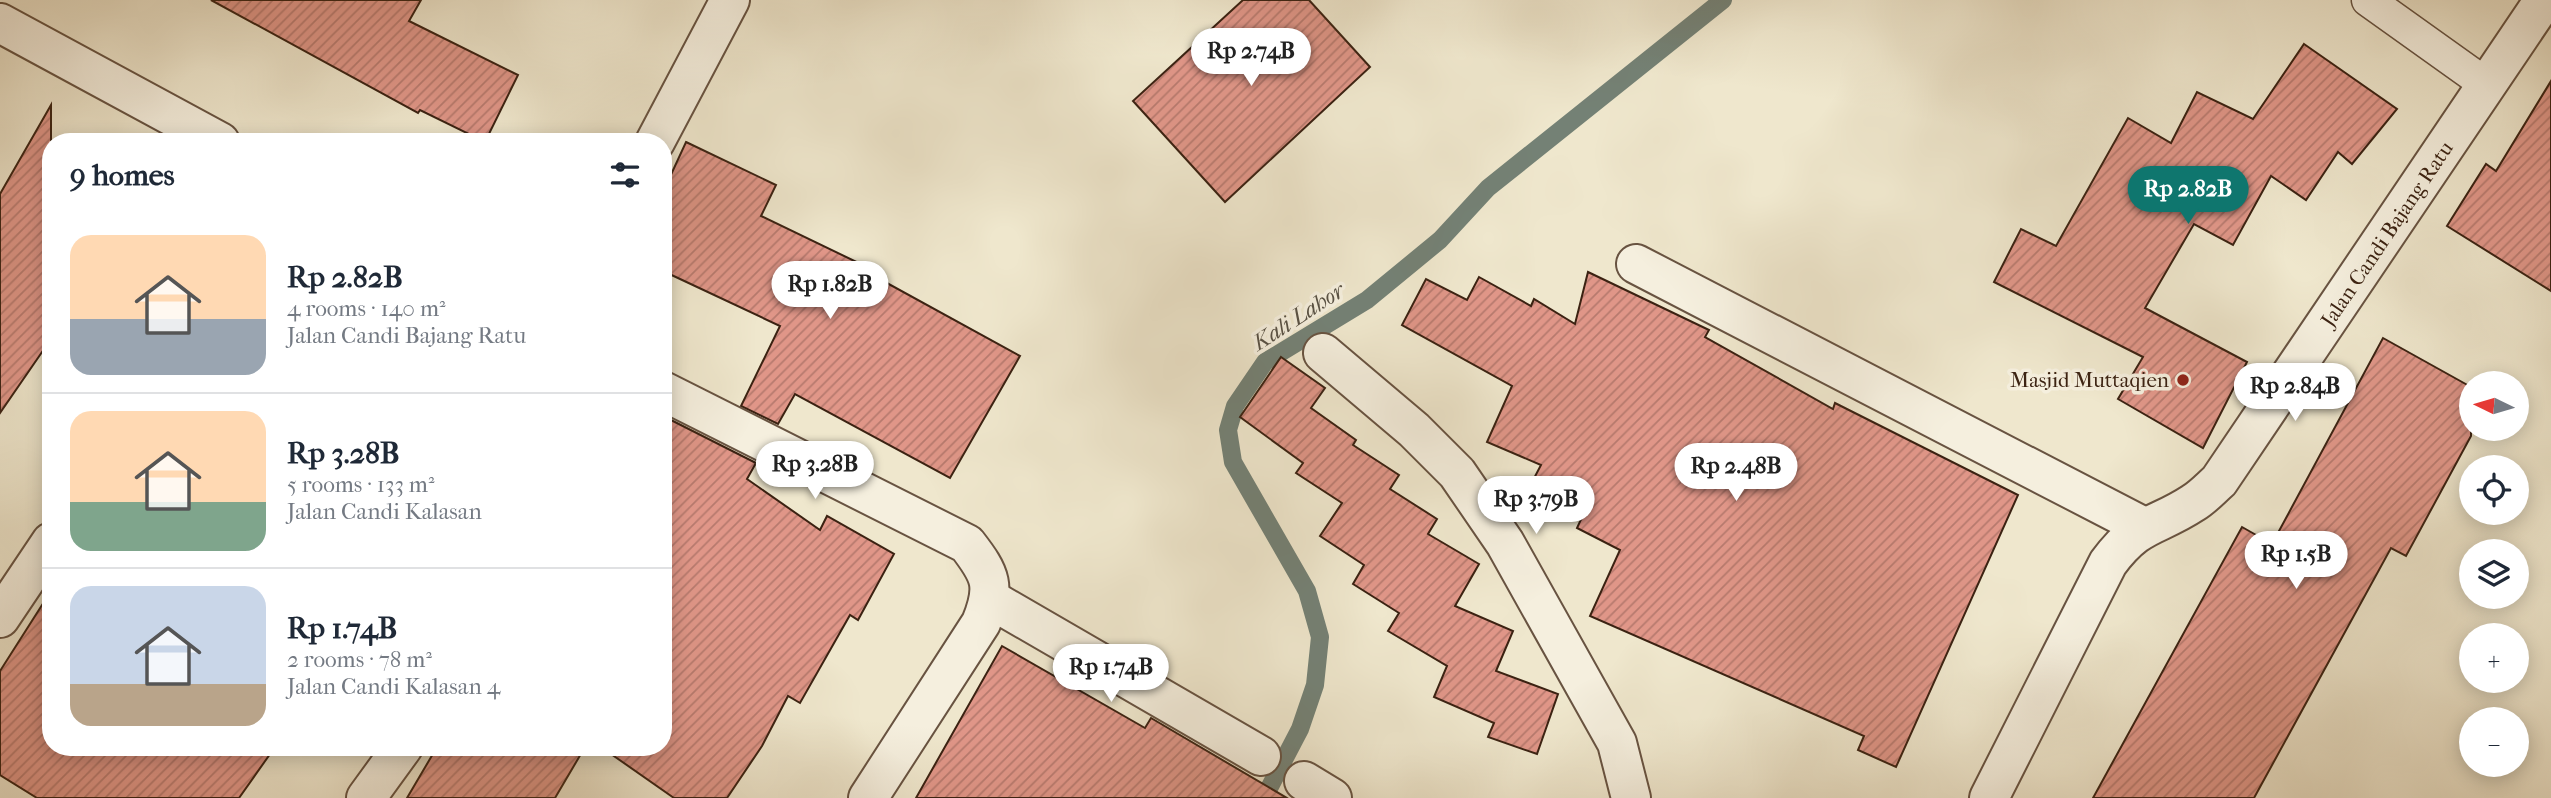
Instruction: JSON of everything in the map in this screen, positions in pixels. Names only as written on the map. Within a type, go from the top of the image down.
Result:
[{"type":"street","points":[[660,133],[730,0]]},
{"type":"street","name":"Jalan Candi Bajang Ratu","points":[[1989,798],[2108,563],[2125,541],[2144,527],[2193,503],[2219,481],[2544,0]]},
{"type":"street","points":[[0,23],[203,133]]},
{"type":"street","points":[[1636,264],[2144,527]]},
{"type":"street","points":[[1324,353],[1414,430],[1457,473],[1505,543],[1617,743],[1631,798]]},
{"type":"street","points":[[672,396],[967,544],[988,571],[990,600],[981,623],[868,798]]},
{"type":"street","points":[[0,618],[42,555]]},
{"type":"street","points":[[990,600],[1261,756]]},
{"type":"street","points":[[366,798],[396,756]]},
{"type":"lane","points":[[2368,0],[2487,85]]},
{"type":"building","points":[[211,0],[421,0],[409,21],[518,75],[489,133],[467,133],[420,110],[418,113]]},
{"type":"building","points":[[1243,0],[1309,0],[1370,67],[1225,202],[1133,101]]},
{"type":"building","points":[[2304,44],[2397,109],[2352,164],[2338,152],[2306,200],[2271,176],[2233,245],[2194,224],[2145,308],[2247,362],[2203,448],[2118,399],[2143,357],[1994,282],[2021,229],[2056,246],[2128,118],[2171,143],[2197,92],[2253,119]]},
{"type":"building","points":[[2551,81],[2551,291],[2447,226],[2486,164],[2496,171]]},
{"type":"building","points":[[51,105],[51,133],[42,133],[42,352],[0,413],[0,194]]},
{"type":"building","points":[[686,142],[776,185],[761,216],[867,267],[865,271],[1020,356],[950,478],[795,394],[778,424],[741,406],[780,326],[672,275],[672,172]]},
{"type":"building","points":[[1588,272],[1709,330],[1705,337],[1833,409],[1835,403],[2018,495],[1896,767],[1858,750],[1864,736],[1590,616],[1620,550],[1577,528],[1584,513],[1531,484],[1541,465],[1487,442],[1512,386],[1402,325],[1426,279],[1467,300],[1479,277],[1531,306],[1534,299],[1575,324]]},
{"type":"building","points":[[2383,338],[2459,380],[2459,441],[2468,441],[2406,556],[2391,548],[2254,798],[2093,798],[2242,527],[2272,544]]},
{"type":"building","points":[[1281,357],[1325,388],[1311,408],[1356,440],[1353,445],[1399,475],[1390,489],[1437,519],[1428,534],[1479,564],[1455,606],[1513,631],[1496,671],[1558,694],[1537,754],[1488,737],[1494,723],[1434,697],[1447,666],[1388,631],[1399,613],[1353,584],[1364,565],[1320,536],[1342,503],[1296,473],[1303,463],[1240,417]]},
{"type":"building","points":[[672,421],[756,463],[747,479],[820,530],[827,516],[894,554],[858,620],[850,615],[800,703],[788,696],[762,746],[727,798],[674,798],[614,756],[672,756]]},
{"type":"building","points":[[42,605],[42,756],[269,756],[239,798],[37,798],[0,775],[0,671]]},
{"type":"building","points":[[1002,646],[1145,728],[1151,718],[1287,798],[916,798]]},
{"type":"building","points":[[432,756],[580,756],[555,798],[407,798]]},
{"type":"waterway","name":"Kali Lahor","points":[[1264,798],[1300,729],[1315,685],[1320,637],[1307,591],[1233,462],[1228,430],[1235,406],[1265,362],[1367,300],[1440,240],[1488,188],[1723,0]]},
{"type":"place","name":"Masjid Muttaqien","points":[[2183,380]]}]
